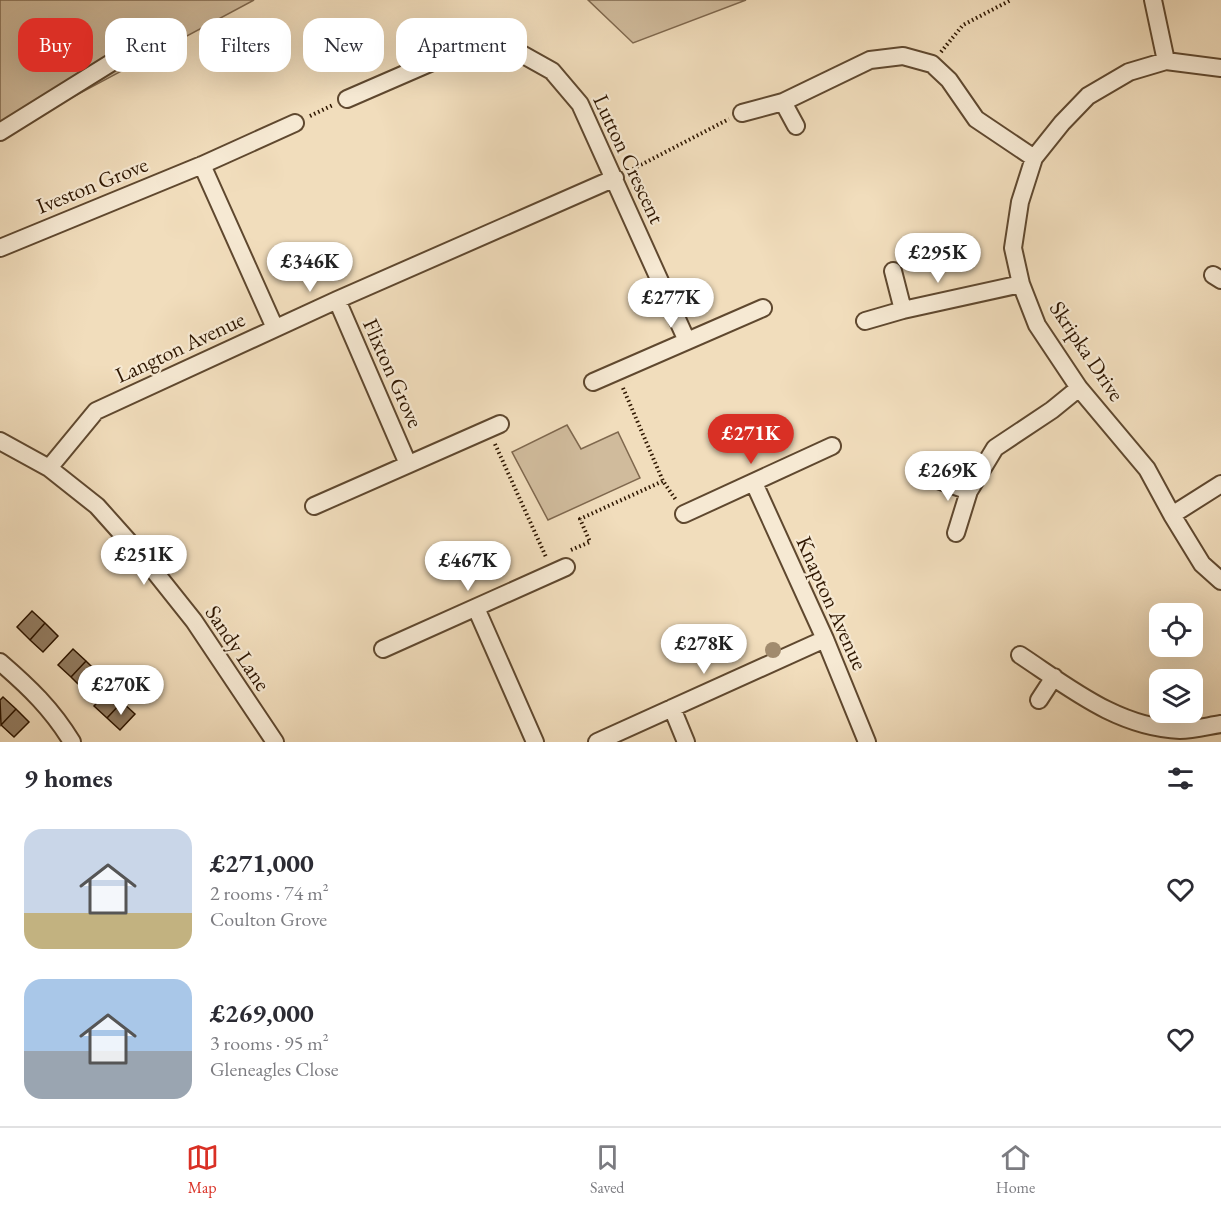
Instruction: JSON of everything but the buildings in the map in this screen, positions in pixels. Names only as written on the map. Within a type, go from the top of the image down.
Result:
[{"type":"street","points":[[1153,0],[1166,61]]},
{"type":"street","name":"Lutton Crescent","points":[[347,99],[453,53],[518,52],[552,71],[580,104],[687,341]]},
{"type":"street","points":[[741,113],[783,102],[870,60],[903,56],[932,64],[949,80],[976,118],[1034,158]]},
{"type":"street","name":"Skripka Drive","points":[[1221,68],[1166,61],[1129,72],[1088,96],[1062,123],[1034,158],[1020,202],[1013,248],[1021,284],[1037,325],[1079,388],[1147,469],[1202,564],[1221,581]]},
{"type":"street","points":[[0,132],[105,67]]},
{"type":"street","points":[[783,102],[796,126]]},
{"type":"street","name":"Iveston Grove","points":[[0,248],[202,165],[295,123]]},
{"type":"street","points":[[202,165],[275,328]]},
{"type":"street","name":"Langton Avenue","points":[[49,468],[96,411],[337,300],[615,178]]},
{"type":"street","points":[[894,271],[903,310]]},
{"type":"street","points":[[865,321],[903,310],[1021,284]]},
{"type":"street","name":"Flixton Grove","points":[[337,300],[408,464]]},
{"type":"street","points":[[593,382],[763,308]]},
{"type":"street","points":[[956,533],[969,491],[995,448],[1052,410],[1079,388]]},
{"type":"street","name":"Flixton Grove","points":[[314,506],[494,427]]},
{"type":"street","name":"Sandy Lane","points":[[0,441],[49,468],[97,506],[147,562],[194,621],[275,742]]},
{"type":"street","points":[[684,513],[832,446]]},
{"type":"street","points":[[938,480],[969,491]]},
{"type":"street","name":"Knapton Avenue","points":[[754,483],[825,639],[867,742]]},
{"type":"street","points":[[1172,515],[1221,484]]},
{"type":"street","points":[[383,649],[476,608],[560,560]]},
{"type":"street","points":[[476,608],[535,742]]},
{"type":"street","points":[[597,742],[825,639]]},
{"type":"street","points":[[1020,655],[1103,710],[1146,726],[1182,730],[1221,724]]},
{"type":"street","points":[[0,662],[36,694],[61,724],[72,742]]},
{"type":"street","points":[[1039,700],[1054,677]]},
{"type":"street","points":[[672,708],[686,742]]},
{"type":"path","points":[[932,64],[963,25],[1011,0]]},
{"type":"path","points":[[295,123],[347,99]]},
{"type":"path","points":[[615,178],[741,113]]},
{"type":"path","points":[[616,372],[663,481],[684,513]]},
{"type":"path","points":[[494,427],[547,561],[560,560],[590,542],[580,519],[663,481]]},
{"type":"shaded area","points":[[0,0],[254,0],[220,18],[199,18],[199,29],[187,36],[187,18],[105,18],[105,72],[120,72],[0,136]]},
{"type":"shaded area","points":[[588,0],[746,0],[633,43]]},
{"type":"shaded area","points":[[567,425],[581,449],[618,432],[640,478],[548,520],[512,452]]}]
